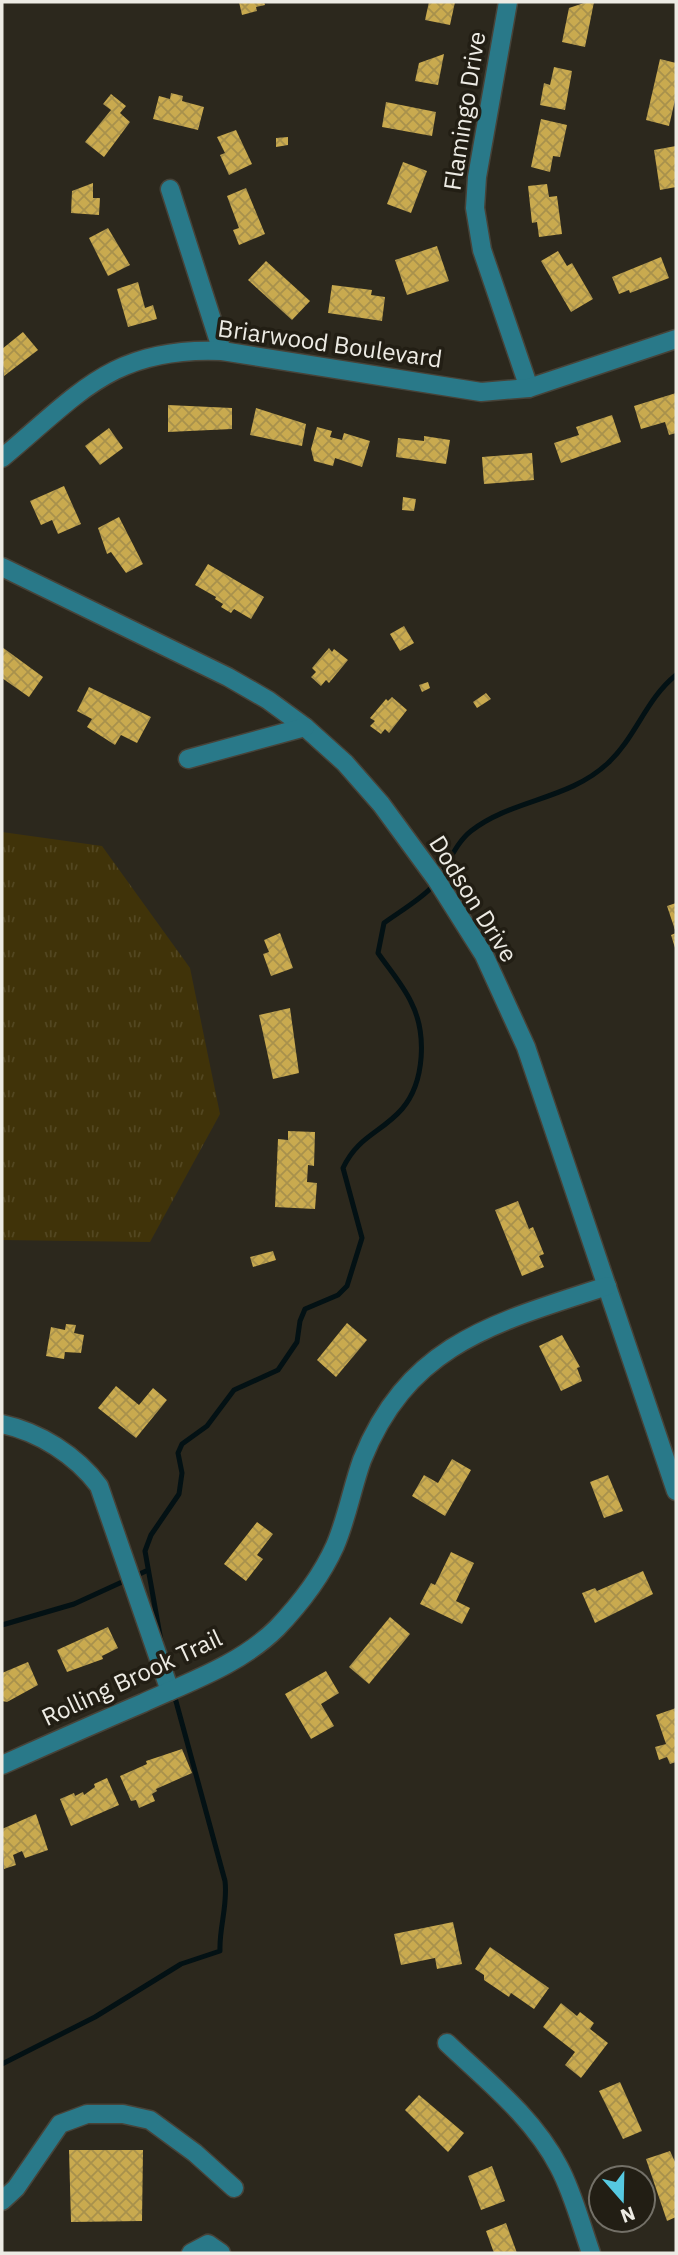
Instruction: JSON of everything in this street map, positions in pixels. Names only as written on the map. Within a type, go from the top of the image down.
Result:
[{"type":"street","name":"Flamingo Drive","points":[[508,2],[477,177],[475,208],[482,250],[529,388]]},
{"type":"street","points":[[170,188],[222,351]]},
{"type":"street","name":"Briarwood Boulevard","points":[[2,458],[103,374],[129,362],[159,353],[222,351],[481,392],[529,388],[676,339]]},
{"type":"street","name":"Dodson Drive","points":[[2,567],[229,677],[305,727],[345,763],[381,804],[446,892],[484,955],[526,1047],[607,1286],[672,1466],[676,1492]]},
{"type":"street","points":[[188,759],[305,727]]},
{"type":"street","name":"Rolling Brook Trail","points":[[2,1765],[170,1691],[247,1652],[274,1630],[301,1601],[335,1546],[362,1461],[375,1432],[400,1393],[434,1359],[455,1343],[505,1320],[607,1286]]},
{"type":"street","points":[[2,1424],[18,1427],[64,1451],[87,1469],[99,1486],[170,1691]]},
{"type":"street","points":[[447,2043],[525,2118],[544,2142],[560,2169],[591,2253]]},
{"type":"street","points":[[2,2201],[16,2188],[43,2145],[60,2124],[87,2114],[123,2113],[150,2120],[195,2153],[234,2188]]},
{"type":"street","points":[[191,2253],[208,2244],[220,2253]]},
{"type":"green space","points":[[2,832],[102,846],[190,968],[220,1114],[150,1242],[2,1240]]},
{"type":"building","points":[[239,2],[264,2],[265,5],[256,7],[257,11],[242,15]]},
{"type":"building","points":[[429,2],[455,2],[450,25],[425,20]]},
{"type":"building","points":[[594,2],[585,47],[562,42],[569,8]]},
{"type":"building","points":[[444,54],[438,85],[415,81],[419,63]]},
{"type":"building","points":[[660,59],[676,63],[676,96],[669,126],[646,120]]},
{"type":"building","points":[[554,67],[572,71],[565,110],[540,105],[544,83],[550,85]]},
{"type":"building","points":[[171,93],[183,96],[182,101],[204,107],[198,130],[153,119],[159,96],[170,99]]},
{"type":"building","points":[[111,94],[126,106],[120,113],[130,122],[104,157],[85,142],[111,110],[103,104]]},
{"type":"building","points":[[386,102],[436,112],[432,136],[382,127]]},
{"type":"building","points":[[541,119],[567,125],[560,157],[553,156],[550,172],[531,167]]},
{"type":"building","points":[[236,130],[252,164],[229,175],[220,155],[225,153],[217,137]]},
{"type":"building","points":[[288,137],[288,145],[276,147],[276,138]]},
{"type":"building","points":[[676,146],[676,187],[660,190],[654,150]]},
{"type":"building","points":[[403,162],[427,171],[411,213],[387,204]]},
{"type":"building","points":[[93,183],[93,198],[100,198],[99,215],[71,213],[72,191]]},
{"type":"building","points":[[547,184],[549,197],[557,196],[562,234],[539,237],[537,222],[532,223],[528,186]]},
{"type":"building","points":[[246,188],[265,234],[239,245],[233,230],[239,228],[227,196]]},
{"type":"building","points":[[108,228],[130,265],[108,276],[89,238]]},
{"type":"building","points":[[437,246],[449,281],[407,295],[395,260]]},
{"type":"building","points":[[558,251],[567,266],[572,263],[593,299],[571,312],[541,261]]},
{"type":"building","points":[[661,257],[669,278],[630,293],[629,290],[619,294],[612,277]]},
{"type":"building","points":[[266,261],[310,301],[292,320],[248,280]]},
{"type":"building","points":[[138,282],[145,308],[153,305],[157,319],[128,327],[117,289]]},
{"type":"building","points":[[332,285],[372,290],[371,295],[385,297],[382,321],[328,313]]},
{"type":"building","points":[[23,332],[38,350],[4,376],[2,349]]},
{"type":"building","points":[[676,393],[676,433],[669,435],[665,422],[641,429],[634,406]]},
{"type":"building","points":[[168,405],[232,408],[232,429],[168,432]]},
{"type":"building","points":[[256,408],[306,424],[302,446],[250,435]]},
{"type":"building","points":[[612,415],[621,442],[561,463],[554,443],[579,435],[576,427]]},
{"type":"building","points":[[317,427],[332,431],[330,437],[342,440],[344,433],[370,441],[362,467],[335,458],[333,466],[314,461],[311,449]]},
{"type":"building","points":[[109,428],[123,448],[100,465],[85,446]]},
{"type":"building","points":[[424,436],[450,440],[446,464],[396,457],[398,438],[424,441]]},
{"type":"building","points":[[532,453],[534,480],[484,484],[482,457]]},
{"type":"building","points":[[64,486],[81,524],[58,534],[52,520],[41,525],[30,501]]},
{"type":"building","points":[[403,497],[416,499],[414,511],[402,510]]},
{"type":"building","points":[[119,517],[143,564],[126,573],[111,552],[107,554],[98,528]]},
{"type":"building","points":[[208,564],[264,597],[251,619],[234,609],[231,613],[221,607],[223,604],[215,599],[216,597],[195,585]]},
{"type":"building","points":[[404,626],[414,643],[400,651],[390,634]]},
{"type":"building","points":[[2,647],[43,677],[29,697],[2,678]]},
{"type":"building","points":[[329,648],[348,660],[329,683],[326,680],[321,686],[311,677],[316,672],[312,668]]},
{"type":"building","points":[[428,682],[430,688],[422,692],[419,685]]},
{"type":"building","points":[[89,687],[151,717],[137,743],[121,735],[115,745],[87,727],[92,719],[77,711]]},
{"type":"building","points":[[486,693],[491,699],[477,708],[473,702]]},
{"type":"building","points":[[392,697],[407,710],[389,733],[385,729],[381,734],[370,726],[375,721],[370,718],[386,699],[388,701]]},
{"type":"building","points":[[676,903],[676,933],[667,906]]},
{"type":"building","points":[[280,933],[293,968],[271,976],[263,954],[269,952],[264,940]]},
{"type":"building","points":[[676,933],[676,951],[671,935]]},
{"type":"building","points":[[290,1008],[299,1073],[273,1079],[259,1015]]},
{"type":"building","points":[[288,1131],[315,1132],[314,1166],[308,1165],[307,1182],[317,1183],[315,1209],[275,1207],[278,1139],[288,1140]]},
{"type":"building","points":[[518,1201],[529,1229],[533,1227],[544,1254],[539,1256],[544,1267],[522,1276],[495,1210]]},
{"type":"building","points":[[273,1251],[276,1260],[253,1267],[250,1257]]},
{"type":"building","points":[[347,1323],[367,1340],[336,1377],[317,1360]]},
{"type":"building","points":[[66,1324],[76,1325],[74,1333],[84,1335],[81,1353],[65,1352],[64,1359],[46,1356],[51,1327],[65,1330]]},
{"type":"building","points":[[562,1335],[580,1367],[577,1368],[582,1381],[561,1391],[539,1346]]},
{"type":"building","points":[[116,1386],[139,1405],[153,1388],[167,1400],[136,1438],[98,1408]]},
{"type":"building","points":[[452,1459],[471,1470],[445,1516],[412,1496],[424,1475],[438,1483]]},
{"type":"building","points":[[608,1475],[623,1511],[604,1518],[590,1482]]},
{"type":"building","points":[[257,1522],[273,1534],[257,1555],[263,1559],[246,1581],[224,1564]]},
{"type":"building","points":[[451,1552],[474,1563],[456,1601],[470,1608],[462,1624],[420,1604],[431,1583],[435,1585]]},
{"type":"building","points":[[643,1571],[653,1594],[595,1623],[582,1593],[595,1588],[597,1591]]},
{"type":"building","points":[[390,1617],[410,1634],[369,1684],[349,1667]]},
{"type":"building","points":[[108,1627],[118,1648],[102,1656],[103,1659],[67,1672],[57,1650]]},
{"type":"building","points":[[28,1662],[38,1685],[7,1702],[2,1701],[2,1673]]},
{"type":"building","points":[[326,1671],[339,1693],[321,1704],[334,1726],[311,1739],[285,1694]]},
{"type":"building","points":[[676,1708],[676,1762],[670,1764],[667,1757],[659,1760],[655,1747],[666,1744],[656,1715]]},
{"type":"building","points":[[182,1749],[192,1773],[156,1789],[152,1794],[155,1801],[139,1808],[136,1800],[131,1801],[120,1776],[147,1764],[146,1761]]},
{"type":"building","points":[[107,1778],[119,1805],[71,1826],[60,1799],[74,1793],[75,1796],[83,1792],[84,1795],[95,1787],[94,1784]]},
{"type":"building","points":[[36,1814],[48,1850],[25,1858],[22,1851],[13,1855],[16,1865],[4,1869],[2,1829]]},
{"type":"building","points":[[453,1922],[462,1964],[437,1969],[435,1958],[401,1965],[394,1934]]},
{"type":"building","points":[[490,1947],[549,1988],[534,2009],[511,1993],[509,1997],[484,1980],[484,1975],[475,1969]]},
{"type":"building","points":[[561,2003],[577,2016],[580,2012],[594,2023],[590,2029],[608,2043],[581,2078],[565,2065],[575,2052],[543,2027]]},
{"type":"building","points":[[620,2082],[642,2131],[623,2139],[599,2091]]},
{"type":"building","points":[[419,2095],[464,2133],[448,2152],[405,2110]]},
{"type":"building","points":[[69,2150],[143,2150],[142,2221],[71,2222]]},
{"type":"building","points":[[670,2151],[676,2164],[676,2217],[667,2221],[657,2191],[657,2164],[648,2164],[646,2159]]},
{"type":"building","points":[[492,2166],[505,2201],[481,2210],[468,2176]]},
{"type":"building","points":[[506,2223],[517,2253],[494,2253],[486,2231]]},
{"type":"waterway","points":[[161,1641],[145,1551],[151,1535],[179,1494],[182,1473],[178,1453],[182,1444],[207,1426],[234,1390],[278,1370],[297,1342],[305,1309],[338,1295],[347,1286],[362,1238],[343,1168],[356,1149],[402,1109],[415,1085],[421,1057],[420,1028],[408,996],[378,953],[384,923],[431,888],[459,844],[471,831],[504,812],[576,785],[608,763],[626,742],[657,695],[676,675]]},
{"type":"waterway","points":[[2,1625],[74,1604],[146,1571]]},
{"type":"waterway","points":[[2,2064],[95,2017],[181,1964],[220,1951],[225,1881],[174,1694]]}]
